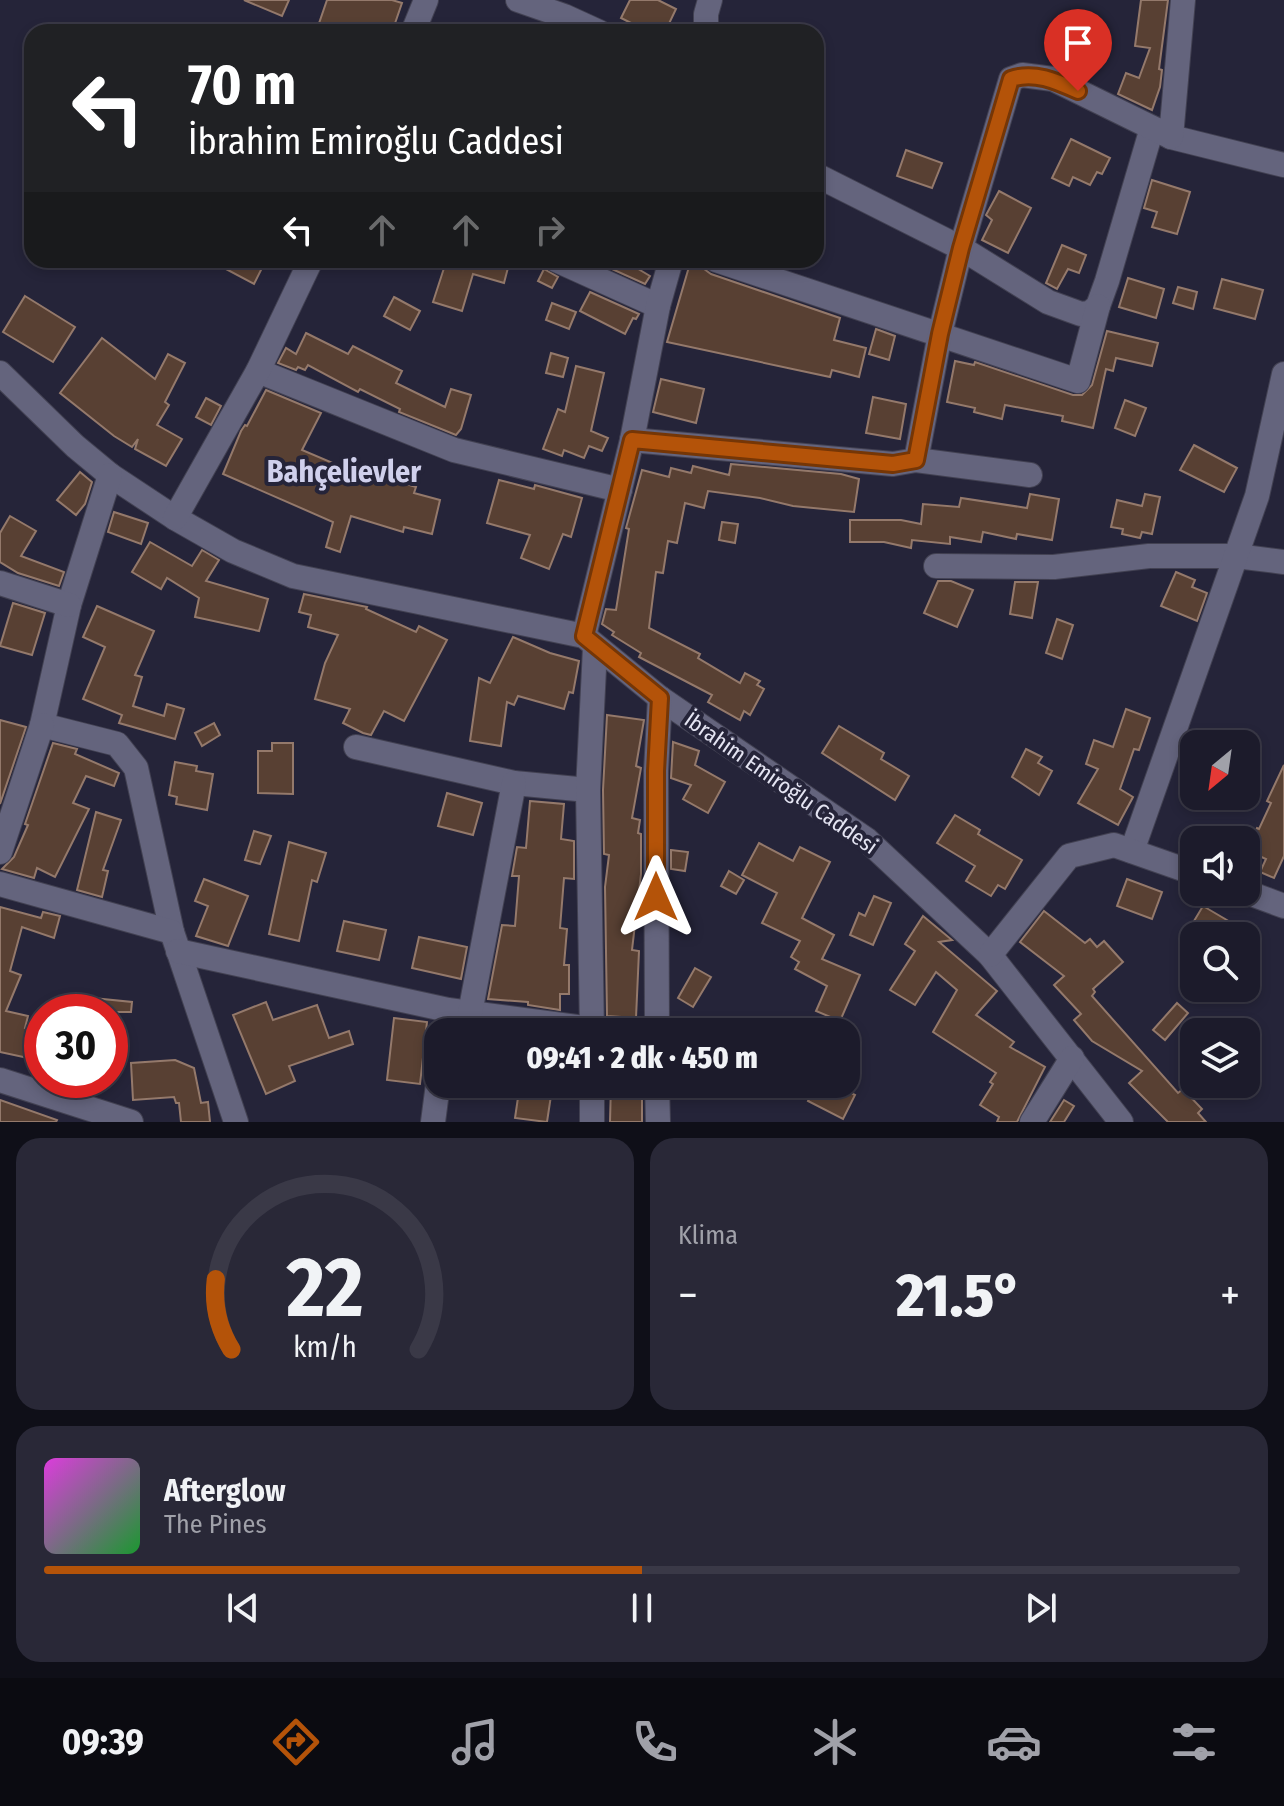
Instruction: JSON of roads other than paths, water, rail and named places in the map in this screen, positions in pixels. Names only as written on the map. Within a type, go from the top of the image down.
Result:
[{"type":"street","points":[[416,24],[426,0]]},
{"type":"street","points":[[518,0],[560,24]]},
{"type":"street","points":[[706,24],[710,0]]},
{"type":"street","points":[[740,268],[1078,381],[1098,306],[1161,132],[1183,0]]},
{"type":"street","points":[[916,460],[940,334],[961,248],[1011,79],[1022,75],[1053,79],[1161,132],[1284,165]]},
{"type":"street","points":[[824,179],[961,248],[1048,302],[1081,314],[1090,313],[1098,306]]},
{"type":"street","points":[[175,518],[258,371],[307,268]]},
{"type":"street","points":[[574,268],[658,306]]},
{"type":"street","points":[[592,1018],[588,790],[590,642],[658,306],[669,268]]},
{"type":"street","points":[[258,371],[454,450],[620,490]]},
{"type":"street","name":"İbrahim Emiroğlu Caddesi","points":[[0,373],[75,446],[110,475],[175,518],[233,551],[293,576],[590,642],[660,698],[867,840],[990,955],[1121,1122]]},
{"type":"street","points":[[1132,851],[1257,496],[1284,374]]},
{"type":"street","points":[[632,440],[893,464],[916,460],[1030,475]]},
{"type":"street","points":[[0,852],[42,725],[69,605],[110,475]]},
{"type":"street","points":[[936,566],[1054,567],[1149,556],[1236,556],[1284,562]]},
{"type":"street","points":[[0,583],[69,605]]},
{"type":"street","points":[[657,1018],[656,771],[660,698]]},
{"type":"street","points":[[42,725],[117,744],[136,768],[175,942],[236,1122]]},
{"type":"street","points":[[356,747],[514,783],[588,790]]},
{"type":"street","points":[[0,884],[175,942],[455,1018],[514,783]]},
{"type":"street","points":[[990,955],[1069,856],[1114,845],[1180,868]]},
{"type":"street","points":[[1260,897],[1284,906]]},
{"type":"street","points":[[1032,1122],[1072,1058]]},
{"type":"street","points":[[0,1080],[131,1122]]},
{"type":"street","points":[[433,1122],[436,1098]]},
{"type":"street","points":[[592,1098],[592,1122]]},
{"type":"street","points":[[657,1098],[658,1122]]},
{"type":"district","name":"Bahçelievler","points":[[344,472]]}]
